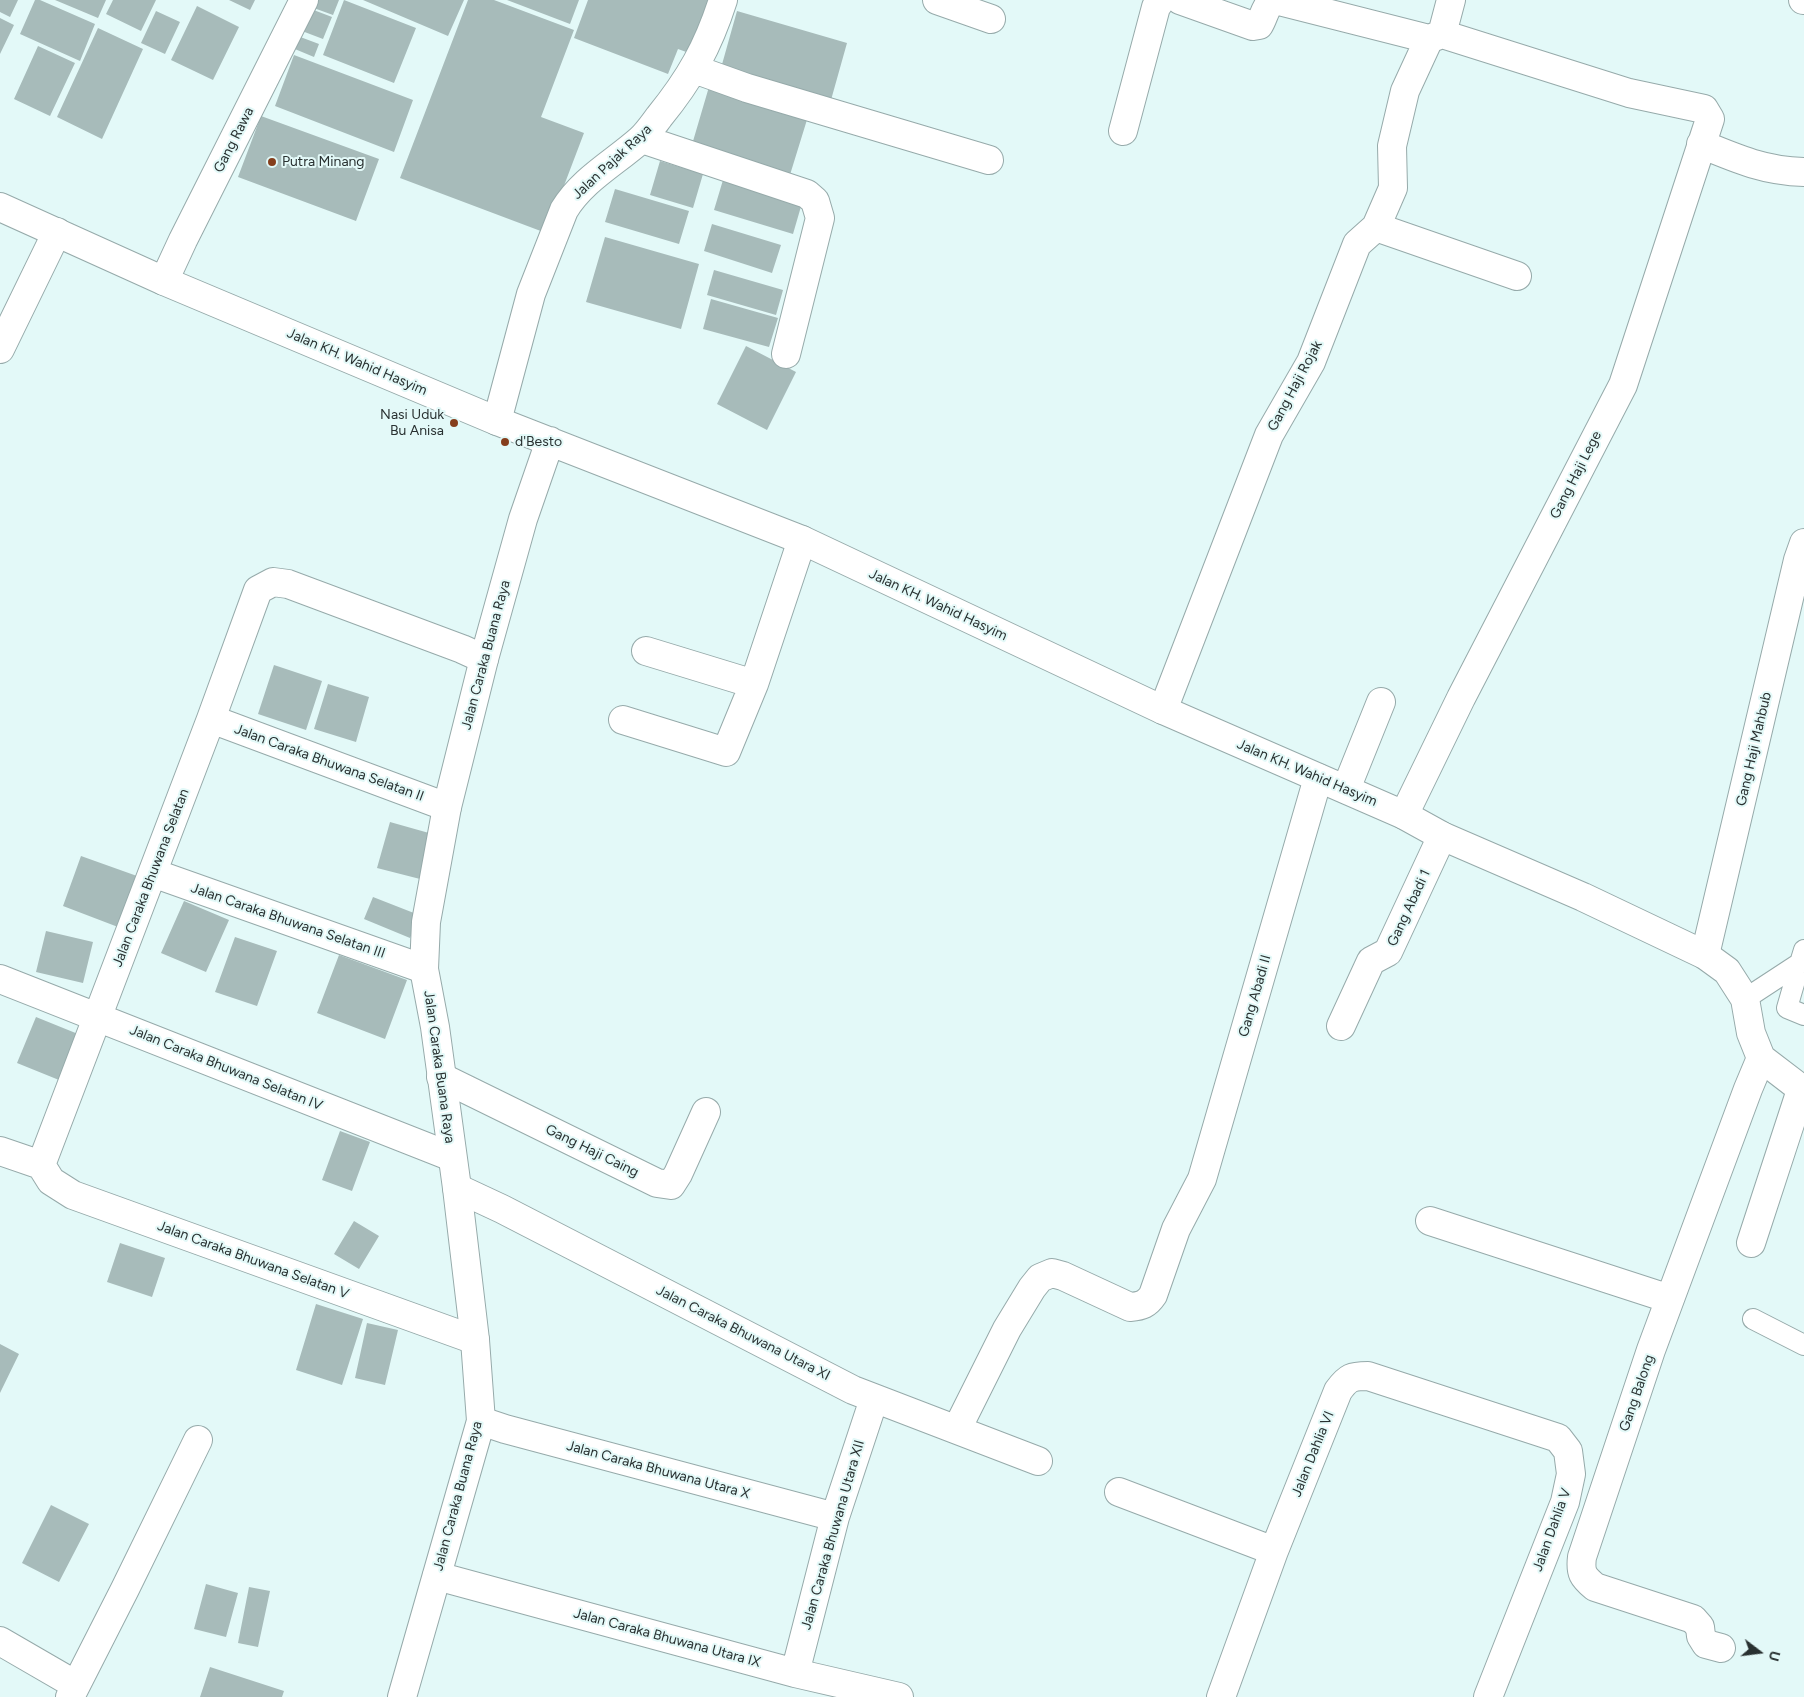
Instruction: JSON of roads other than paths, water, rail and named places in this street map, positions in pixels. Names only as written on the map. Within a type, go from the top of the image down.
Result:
[{"type":"street","name":"Gang Rawa","points":[[164,281],[187,231],[304,0]]},
{"type":"street","name":"Jalan Pajak Raya","points":[[496,421],[530,294],[564,210],[572,197],[585,184],[642,139],[668,106],[694,69],[704,50],[723,0]]},
{"type":"street","points":[[937,0],[991,19]]},
{"type":"street","points":[[1123,131],[1156,7],[1161,0]]},
{"type":"street","points":[[1180,0],[1253,26],[1259,25],[1264,18],[1268,5],[1272,1],[1279,1],[1435,36],[1629,94],[1704,109],[1706,131],[1756,166],[1782,171],[1804,172]]},
{"type":"street","name":"Gang Haji Rojak","points":[[1164,710],[1269,435],[1311,362],[1357,244],[1376,227],[1393,188],[1392,146],[1405,91],[1435,36],[1451,0]]},
{"type":"street","points":[[694,69],[747,88],[989,160]]},
{"type":"street","name":"Gang Haji Lege","points":[[1404,815],[1461,698],[1623,384],[1706,131]]},
{"type":"street","points":[[642,139],[807,194],[816,201],[820,218],[786,354]]},
{"type":"street","name":"Jalan KH. Wahid Hasyim","points":[[0,207],[164,281],[496,421],[802,540],[1164,710],[1404,815],[1442,836],[1583,897],[1705,955],[1727,972],[1745,999],[1751,1032],[1761,1058]]},
{"type":"street","points":[[1376,227],[1517,276]]},
{"type":"street","points":[[0,349],[58,232]]},
{"type":"street","name":"Jalan Caraka Buana Raya","points":[[402,1697],[481,1421],[475,1340],[457,1188],[435,1027],[424,969],[426,922],[447,807],[484,659],[522,519],[550,441]]},
{"type":"street","points":[[623,720],[726,752],[754,684],[802,540]]},
{"type":"street","name":"Gang Haji Mahbub","points":[[1705,955],[1796,603],[1798,560],[1804,543]]},
{"type":"street","name":"Jalan Caraka Bhuwana Selatan","points":[[40,1165],[153,873],[258,590],[273,582],[288,584],[484,659]]},
{"type":"street","points":[[646,651],[754,684]]},
{"type":"street","points":[[1346,789],[1380,702]]},
{"type":"street","name":"Jalan Caraka Bhuwana Selatan II","points":[[211,720],[447,807]]},
{"type":"street","name":"Gang Abadi II","points":[[957,1429],[1006,1329],[1040,1278],[1052,1273],[1063,1276],[1130,1307],[1148,1303],[1153,1295],[1184,1210],[1202,1179],[1318,778]]},
{"type":"street","name":"Gang Abadi 1","points":[[1341,1026],[1371,961],[1388,952],[1442,836]]},
{"type":"street","name":"Jalan Caraka Bhuwana Selatan III","points":[[153,873],[424,969]]},
{"type":"street","name":"Jalan Caraka Bhuwana Selatan IV","points":[[0,979],[452,1157]]},
{"type":"street","points":[[1751,1243],[1802,1090],[1761,1058]]},
{"type":"street","name":"Gang Balong","points":[[1721,1648],[1706,1644],[1701,1636],[1700,1627],[1693,1619],[1595,1587],[1586,1580],[1580,1569],[1582,1557],[1670,1299],[1761,1058]]},
{"type":"street","name":"Gang Haji Caing","points":[[441,1077],[657,1183],[671,1185],[678,1174],[706,1112]]},
{"type":"street","points":[[0,1151],[40,1165]]},
{"type":"street","name":"Jalan Caraka Bhuwana Selatan V","points":[[40,1165],[51,1181],[73,1195],[475,1340]]},
{"type":"street","name":"Jalan Caraka Bhuwana Utara XI","points":[[457,1188],[511,1213],[854,1390],[1038,1461]]},
{"type":"street","points":[[1430,1220],[1670,1299]]},
{"type":"street","name":"Jalan Dahlia VI","points":[[1220,1697],[1274,1551],[1338,1391],[1345,1381],[1355,1376],[1368,1376]]},
{"type":"street","name":"Jalan Dahlia V","points":[[1368,1376],[1558,1438],[1568,1451],[1571,1474],[1564,1502],[1488,1697]]},
{"type":"street","name":"Jalan Caraka Bhuwana Utara XII","points":[[795,1673],[836,1517],[874,1399]]},
{"type":"street","name":"Jalan Caraka Bhuwana Utara X","points":[[481,1421],[836,1517]]},
{"type":"street","points":[[0,1641],[73,1691],[130,1580],[198,1440]]},
{"type":"street","points":[[1119,1492],[1274,1551]]},
{"type":"street","name":"Jalan Caraka Bhuwana Utara IX","points":[[437,1576],[795,1673],[899,1697]]},
{"type":"lane","points":[[1745,999],[1802,956]]},
{"type":"lane","points":[[1802,956],[1787,1008],[1804,1015]]},
{"type":"lane","points":[[1753,1319],[1804,1345]]},
{"type":"place","name":"Putra Minang","points":[[272,162]]},
{"type":"place","name":"Nasi Uduk Bu Anisa","points":[[454,423]]},
{"type":"place","name":"d'Besto","points":[[505,442]]}]
